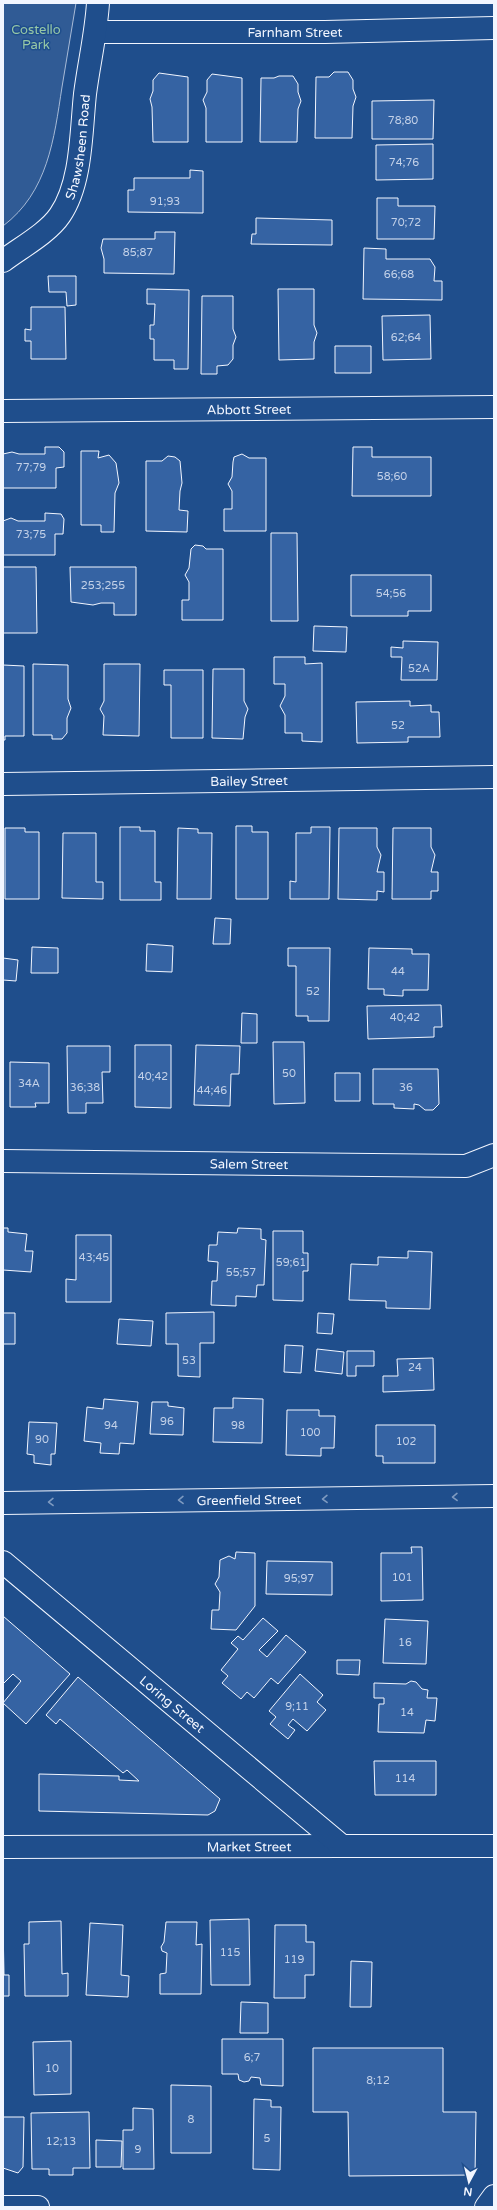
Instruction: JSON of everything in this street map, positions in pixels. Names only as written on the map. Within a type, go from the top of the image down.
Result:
[{"type":"street","name":"Shawsheen Road","points":[[3,261],[39,234],[60,215],[71,191],[79,156],[86,92],[96,32],[98,3]]},
{"type":"street","name":"Farnham Street","points":[[96,32],[325,32],[494,28]]},
{"type":"street","name":"Abbott Street","points":[[3,411],[494,408]]},
{"type":"street","name":"Bailey Street","points":[[3,784],[494,777]]},
{"type":"street","name":"Salem Street","points":[[3,1161],[466,1166],[494,1155]]},
{"type":"street","name":"Greenfield Street","points":[[3,1503],[494,1496]]},
{"type":"street","name":"Loring Street","points":[[3,1562],[342,1846]]},
{"type":"street","name":"Market Street","points":[[3,1847],[494,1846]]},
{"type":"street","points":[[486,2207],[494,2196]]},
{"type":"street","points":[[3,2207],[38,2207]]},
{"type":"green space","name":"Costello Park","points":[[3,3],[76,3],[52,145],[39,181],[30,197],[18,212],[3,226]]},
{"type":"building","points":[[334,72],[348,72],[353,80],[353,89],[356,97],[353,106],[352,138],[315,138],[316,77],[329,77]]},
{"type":"building","points":[[159,73],[188,77],[188,142],[153,142],[152,107],[150,99],[153,91],[153,80]]},
{"type":"building","points":[[212,74],[242,78],[242,142],[206,142],[206,108],[203,100],[207,92],[207,80]]},
{"type":"building","points":[[279,76],[293,76],[298,84],[298,92],[301,101],[298,109],[297,142],[260,142],[261,78],[274,78]]},
{"type":"building","points":[[434,100],[433,139],[372,139],[372,101]]},
{"type":"building","points":[[433,144],[433,179],[376,180],[376,145]]},
{"type":"building","points":[[190,170],[203,171],[203,213],[128,212],[128,190],[134,190],[134,178],[190,178]]},
{"type":"building","points":[[377,198],[398,198],[398,206],[435,206],[434,239],[377,239]]},
{"type":"building","points":[[256,218],[332,220],[332,245],[251,244],[252,234],[256,234]]},
{"type":"building","points":[[155,232],[175,232],[174,274],[104,273],[104,259],[101,248],[103,239],[155,239]]},
{"type":"building","points":[[364,248],[386,249],[386,259],[430,259],[435,267],[434,281],[442,281],[442,300],[363,299]]},
{"type":"building","points":[[48,276],[76,276],[76,305],[67,306],[66,292],[49,292]]},
{"type":"building","points":[[147,289],[189,290],[188,369],[174,369],[174,360],[154,360],[154,339],[150,339],[150,325],[154,325],[155,304],[147,304]]},
{"type":"building","points":[[278,289],[314,289],[314,325],[317,333],[314,342],[314,359],[279,360]]},
{"type":"building","points":[[202,296],[233,296],[233,329],[236,337],[233,345],[233,359],[228,365],[217,366],[217,374],[201,374]]},
{"type":"building","points":[[31,307],[65,307],[66,359],[31,359],[31,341],[25,341],[25,329],[31,330]]},
{"type":"building","points":[[430,315],[431,359],[383,360],[382,316]]},
{"type":"building","points":[[335,346],[371,346],[371,373],[335,373]]},
{"type":"building","points":[[45,447],[59,447],[64,452],[64,467],[56,468],[56,488],[3,488],[3,454],[12,452],[19,454],[45,454]]},
{"type":"building","points":[[353,447],[372,447],[372,457],[431,457],[431,496],[352,496]]},
{"type":"building","points":[[81,451],[99,451],[98,458],[109,455],[116,463],[119,483],[115,493],[114,532],[101,532],[101,525],[81,525]]},
{"type":"building","points":[[242,454],[249,458],[266,458],[266,531],[224,531],[224,509],[232,509],[232,491],[228,484],[232,477],[234,457]]},
{"type":"building","points":[[168,456],[175,457],[180,461],[182,483],[179,510],[188,511],[187,532],[146,531],[146,461],[162,461]]},
{"type":"building","points":[[45,513],[61,514],[64,519],[63,534],[55,534],[55,555],[3,555],[3,521],[11,518],[18,521],[45,521]]},
{"type":"building","points":[[271,533],[297,533],[298,621],[271,621]]},
{"type":"building","points":[[195,545],[203,546],[206,549],[223,549],[223,620],[182,620],[182,600],[189,600],[189,582],[185,575],[189,568],[191,549]]},
{"type":"building","points":[[3,567],[36,567],[37,633],[3,633]]},
{"type":"building","points":[[70,567],[136,567],[136,615],[114,615],[114,603],[101,603],[93,605],[71,602]]},
{"type":"building","points":[[351,575],[431,575],[431,611],[408,611],[408,616],[351,616]]},
{"type":"building","points":[[314,626],[347,627],[346,652],[313,651]]},
{"type":"building","points":[[403,641],[438,642],[437,680],[401,680],[402,657],[391,657],[391,647],[403,648]]},
{"type":"building","points":[[274,657],[305,657],[305,664],[322,663],[322,742],[302,741],[302,733],[285,733],[285,715],[280,706],[285,696],[285,684],[274,684]]},
{"type":"building","points":[[33,664],[68,665],[68,699],[71,708],[67,718],[67,733],[62,739],[52,739],[52,735],[33,735]]},
{"type":"building","points":[[104,664],[140,664],[139,736],[103,735],[104,716],[100,709],[104,701]]},
{"type":"building","points":[[3,665],[24,666],[24,736],[5,736],[5,740],[3,740]]},
{"type":"building","points":[[213,669],[244,669],[244,701],[248,709],[245,717],[243,739],[212,738]]},
{"type":"building","points":[[164,670],[203,670],[203,738],[171,738],[171,685],[164,685]]},
{"type":"building","points":[[410,701],[410,706],[431,705],[431,712],[439,712],[440,737],[408,737],[408,742],[357,743],[356,702]]},
{"type":"building","points":[[236,826],[252,826],[252,832],[268,832],[268,899],[236,899]]},
{"type":"building","points":[[120,827],[140,827],[140,831],[155,831],[155,882],[161,882],[161,900],[120,900]]},
{"type":"building","points":[[311,827],[330,827],[329,899],[290,899],[290,881],[296,882],[296,833],[311,833]]},
{"type":"building","points":[[5,828],[25,828],[25,832],[39,832],[39,899],[5,899]]},
{"type":"building","points":[[178,828],[198,829],[198,833],[212,833],[211,899],[177,899]]},
{"type":"building","points":[[339,828],[377,828],[377,847],[381,855],[377,872],[384,872],[384,892],[377,891],[377,900],[338,899]]},
{"type":"building","points":[[393,828],[431,828],[431,847],[435,855],[431,872],[438,872],[438,891],[431,891],[431,899],[392,899]]},
{"type":"building","points":[[63,833],[96,833],[96,882],[103,882],[103,899],[62,898]]},
{"type":"building","points":[[215,918],[231,919],[230,944],[213,944]]},
{"type":"building","points":[[147,944],[173,946],[172,972],[146,971]]},
{"type":"building","points":[[32,947],[58,948],[58,973],[31,973]]},
{"type":"building","points":[[288,948],[330,948],[329,1021],[308,1021],[308,1016],[296,1016],[296,966],[288,966]]},
{"type":"building","points":[[369,948],[412,949],[412,954],[429,954],[428,990],[403,990],[403,996],[384,995],[384,989],[368,989]]},
{"type":"building","points":[[3,958],[18,960],[16,981],[3,980]]},
{"type":"building","points":[[441,1005],[442,1027],[434,1027],[434,1037],[368,1039],[367,1006]]},
{"type":"building","points":[[242,1013],[257,1014],[257,1043],[241,1043]]},
{"type":"building","points":[[273,1042],[304,1042],[305,1103],[274,1104]]},
{"type":"building","points":[[135,1045],[171,1045],[171,1108],[135,1107]]},
{"type":"building","points":[[196,1045],[240,1046],[239,1074],[231,1074],[230,1106],[194,1105]]},
{"type":"building","points":[[67,1046],[110,1046],[110,1072],[102,1072],[103,1103],[86,1103],[86,1113],[68,1113]]},
{"type":"building","points":[[10,1062],[49,1063],[49,1103],[35,1103],[36,1107],[10,1107]]},
{"type":"building","points":[[373,1069],[438,1069],[439,1104],[433,1110],[425,1110],[419,1105],[414,1104],[414,1109],[394,1108],[394,1104],[373,1104]]},
{"type":"building","points":[[335,1073],[360,1073],[360,1101],[335,1101]]},
{"type":"building","points":[[3,1228],[8,1228],[8,1232],[27,1234],[25,1251],[33,1251],[31,1272],[3,1270]]},
{"type":"building","points":[[238,1228],[261,1229],[261,1239],[266,1240],[264,1285],[257,1285],[256,1297],[236,1296],[236,1306],[211,1305],[212,1281],[217,1281],[218,1262],[208,1261],[209,1245],[217,1245],[218,1232],[237,1233]]},
{"type":"building","points":[[273,1231],[303,1231],[303,1253],[308,1253],[308,1271],[303,1271],[303,1301],[273,1300]]},
{"type":"building","points":[[76,1235],[111,1235],[111,1302],[66,1302],[66,1279],[76,1280]]},
{"type":"building","points":[[408,1251],[432,1252],[430,1309],[386,1308],[386,1301],[349,1300],[351,1264],[378,1265],[378,1257],[408,1258]]},
{"type":"building","points":[[214,1312],[214,1343],[200,1343],[200,1377],[178,1376],[178,1344],[166,1344],[166,1313]]},
{"type":"building","points":[[3,1313],[15,1313],[15,1344],[3,1344]]},
{"type":"building","points":[[318,1313],[334,1314],[332,1334],[317,1333]]},
{"type":"building","points":[[119,1319],[153,1321],[151,1346],[117,1344]]},
{"type":"building","points":[[285,1345],[303,1346],[301,1373],[284,1372]]},
{"type":"building","points":[[317,1349],[344,1352],[342,1374],[315,1371]]},
{"type":"building","points":[[347,1351],[374,1351],[374,1366],[356,1366],[356,1376],[347,1376]]},
{"type":"building","points":[[433,1358],[434,1390],[383,1392],[383,1376],[398,1376],[397,1359]]},
{"type":"building","points":[[233,1398],[263,1399],[262,1443],[213,1442],[214,1408],[233,1408]]},
{"type":"building","points":[[104,1399],[138,1402],[134,1444],[120,1443],[119,1454],[100,1453],[101,1443],[84,1441],[87,1407],[103,1409]]},
{"type":"building","points":[[152,1402],[168,1402],[168,1406],[184,1408],[183,1435],[150,1434]]},
{"type":"building","points":[[287,1410],[319,1410],[319,1416],[335,1416],[334,1448],[321,1448],[321,1456],[286,1455]]},
{"type":"building","points":[[29,1422],[57,1423],[55,1454],[51,1454],[51,1465],[34,1463],[34,1455],[27,1454]]},
{"type":"building","points":[[376,1425],[435,1425],[435,1463],[383,1463],[383,1456],[376,1456]]},
{"type":"building","points":[[411,1547],[422,1547],[423,1600],[381,1601],[381,1553],[412,1553]]},
{"type":"building","points":[[236,1552],[255,1553],[255,1606],[236,1630],[211,1629],[212,1610],[219,1610],[220,1592],[215,1584],[219,1577],[220,1560],[229,1556],[235,1559]]},
{"type":"building","points":[[267,1561],[332,1562],[332,1595],[266,1594]]},
{"type":"building","points":[[3,1616],[70,1674],[26,1724],[3,1703],[21,1681],[13,1674],[3,1684]]},
{"type":"building","points":[[263,1618],[278,1631],[259,1650],[267,1657],[286,1635],[306,1652],[278,1684],[271,1678],[254,1698],[247,1692],[241,1699],[222,1683],[228,1676],[221,1670],[238,1649],[231,1643],[238,1636],[243,1640]]},
{"type":"building","points":[[385,1619],[428,1621],[426,1664],[383,1663]]},
{"type":"building","points":[[337,1660],[360,1660],[359,1675],[337,1674]]},
{"type":"building","points":[[300,1674],[323,1695],[317,1702],[326,1710],[307,1731],[293,1719],[288,1725],[295,1730],[288,1739],[270,1724],[276,1717],[269,1711]]},
{"type":"building","points":[[78,1677],[220,1799],[215,1811],[208,1815],[39,1811],[39,1774],[119,1776],[119,1780],[139,1781],[127,1770],[123,1773],[60,1719],[56,1724],[46,1715]]},
{"type":"building","points":[[411,1681],[416,1682],[422,1689],[428,1690],[427,1698],[437,1698],[435,1721],[426,1720],[424,1733],[378,1732],[379,1704],[384,1704],[384,1698],[374,1698],[374,1683],[406,1684]]},
{"type":"building","points":[[374,1761],[436,1761],[436,1795],[375,1795]]},
{"type":"building","points":[[249,1919],[250,1985],[211,1985],[210,1920]]},
{"type":"building","points":[[61,1921],[62,1974],[68,1973],[68,1996],[25,1996],[24,1944],[29,1944],[29,1922]]},
{"type":"building","points":[[166,1922],[197,1922],[196,1945],[202,1944],[201,1994],[160,1994],[160,1974],[166,1973],[167,1953],[162,1951],[161,1947],[164,1942]]},
{"type":"building","points":[[90,1923],[123,1925],[121,1975],[129,1976],[128,1997],[86,1995]]},
{"type":"building","points":[[3,1924],[4,1975],[9,1975],[9,1996],[3,1996]]},
{"type":"building","points":[[275,1925],[306,1925],[306,1942],[314,1942],[314,1975],[305,1975],[305,1998],[274,1998]]},
{"type":"building","points":[[351,1961],[372,1962],[371,2007],[350,2007]]},
{"type":"building","points":[[241,2002],[268,2003],[268,2033],[240,2033]]},
{"type":"building","points":[[222,2039],[283,2039],[283,2086],[261,2085],[260,2078],[251,2077],[249,2081],[244,2082],[239,2080],[238,2074],[222,2074]]},
{"type":"building","points":[[71,2041],[71,2094],[34,2095],[33,2042]]},
{"type":"building","points":[[313,2048],[443,2048],[443,2112],[476,2112],[475,2175],[349,2176],[348,2112],[313,2112]]},
{"type":"building","points":[[171,2085],[211,2086],[211,2153],[171,2153]]},
{"type":"building","points":[[254,2099],[271,2100],[271,2107],[281,2107],[280,2170],[253,2169]]},
{"type":"building","points":[[133,2108],[153,2109],[154,2169],[123,2169],[123,2130],[133,2130]]},
{"type":"building","points":[[89,2112],[90,2168],[73,2168],[73,2175],[49,2175],[49,2169],[32,2169],[31,2113]]},
{"type":"building","points":[[3,2117],[24,2117],[23,2167],[18,2173],[3,2168]]},
{"type":"building","points":[[96,2140],[122,2141],[121,2167],[96,2167]]}]
